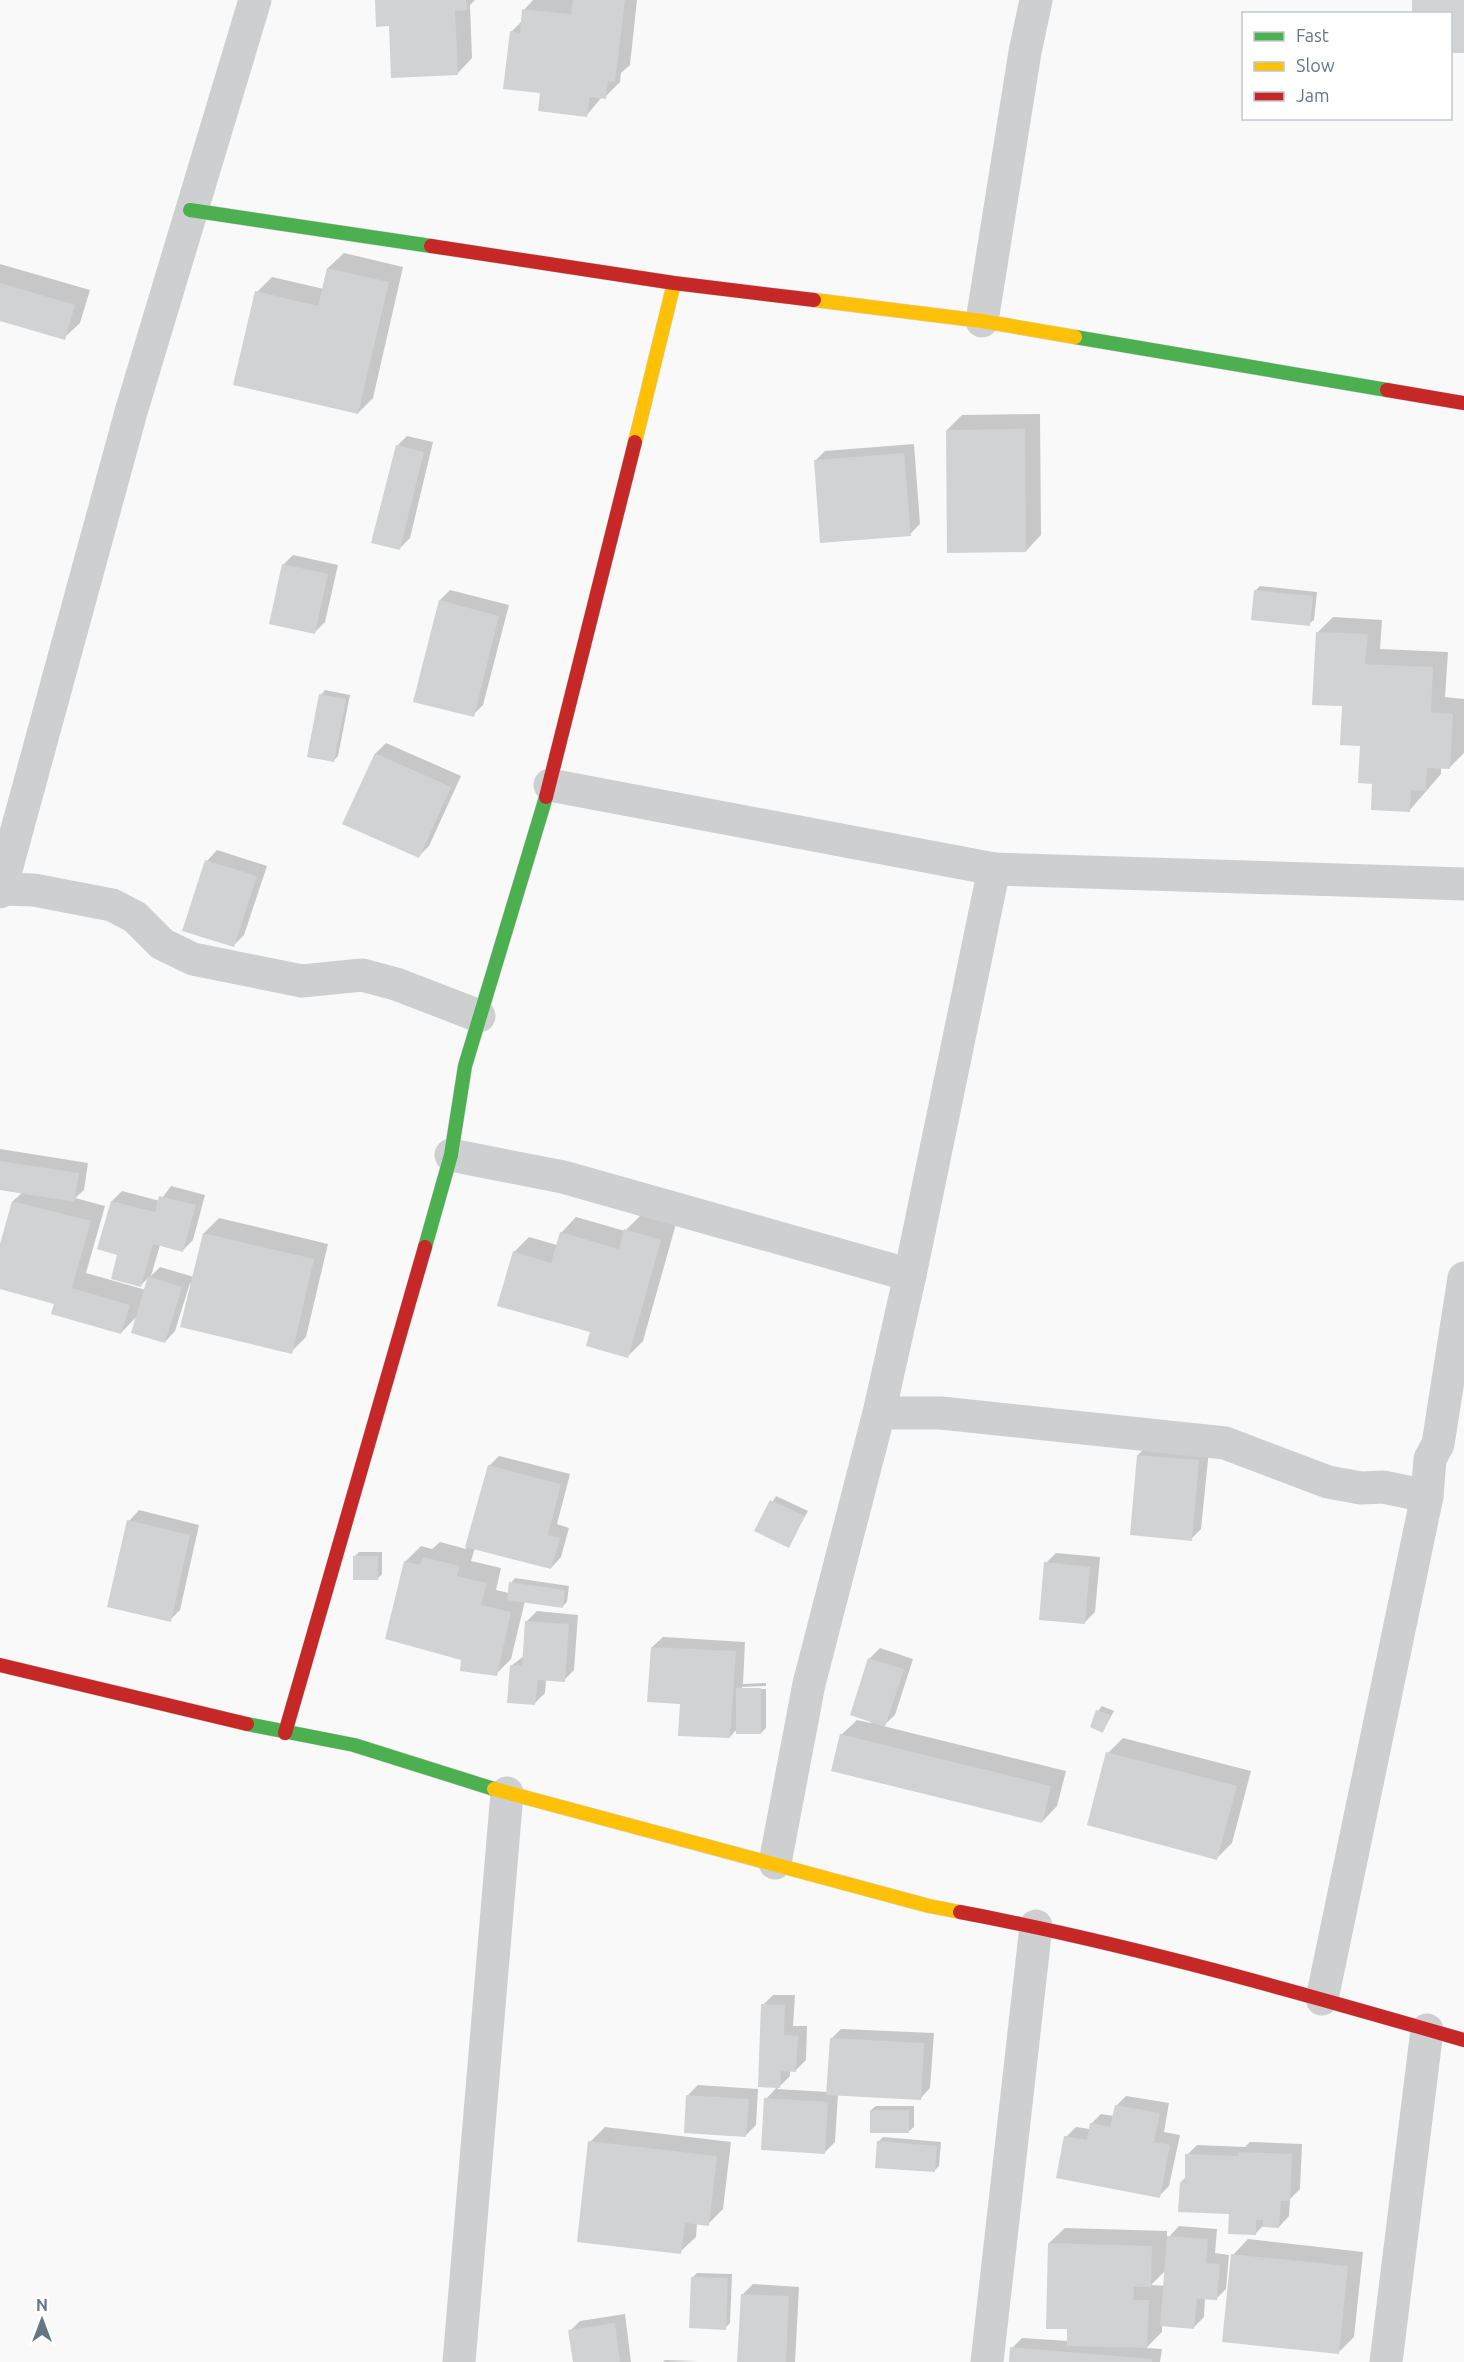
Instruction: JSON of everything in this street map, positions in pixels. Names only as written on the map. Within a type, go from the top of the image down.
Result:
[{"type":"street","points":[[255,0],[190,210],[3,874],[34,890],[112,905],[135,917],[162,944],[193,959],[302,981],[362,975],[396,984],[479,1016]]},
{"type":"street","points":[[982,321],[1025,52],[1036,0]]},
{"type":"street","points":[[190,210],[674,283],[982,321],[1464,403]]},
{"type":"street","points":[[285,1733],[451,1155],[465,1066],[550,785],[674,283]]},
{"type":"street","points":[[550,785],[994,869],[1464,884]]},
{"type":"street","points":[[775,1863],[809,1684],[879,1413],[910,1275],[994,869]]},
{"type":"street","points":[[451,1155],[563,1177],[910,1275]]},
{"type":"street","points":[[1322,1999],[1427,1496],[1430,1459],[1451,1447],[1464,1278]]},
{"type":"street","points":[[879,1413],[941,1413],[1225,1443],[1328,1482],[1361,1488],[1383,1486],[1427,1496]]},
{"type":"street","points":[[0,1665],[285,1733],[354,1745],[507,1793],[929,1906],[1036,1926],[1322,1999],[1464,2040]]},
{"type":"street","points":[[459,2362],[507,1793]]},
{"type":"street","points":[[987,2362],[1036,1926]]},
{"type":"street","points":[[1386,2362],[1427,2030]]},
{"type":"building","points":[[375,0],[466,0],[467,10],[455,11],[458,75],[391,78],[389,26],[376,27]]},
{"type":"building","points":[[573,0],[625,0],[615,82],[608,81],[606,99],[590,97],[587,117],[538,111],[540,93],[503,89],[510,31],[520,33],[522,9],[571,14]]},
{"type":"building","points":[[1412,0],[1464,0],[1464,53],[1452,53],[1452,12],[1412,12]]},
{"type":"building","points":[[327,268],[389,282],[358,414],[233,385],[255,291],[318,306]]},
{"type":"building","points":[[0,283],[75,305],[65,340],[0,321]]},
{"type":"building","points":[[1025,429],[1026,552],[947,553],[946,430]]},
{"type":"building","points":[[396,445],[424,452],[400,550],[371,543]]},
{"type":"building","points":[[904,453],[911,536],[820,543],[814,460]]},
{"type":"building","points":[[282,564],[328,574],[315,634],[269,624]]},
{"type":"building","points":[[1254,590],[1313,596],[1310,626],[1251,620]]},
{"type":"building","points":[[439,600],[499,616],[474,717],[413,702]]},
{"type":"building","points":[[1316,632],[1368,634],[1365,664],[1433,667],[1431,712],[1453,714],[1450,769],[1427,768],[1426,791],[1411,790],[1410,812],[1371,810],[1372,784],[1358,783],[1360,746],[1340,745],[1342,706],[1312,705]]},
{"type":"building","points":[[319,694],[346,699],[334,762],[307,757]]},
{"type":"building","points":[[375,753],[451,787],[419,858],[342,824]]},
{"type":"building","points":[[205,860],[257,876],[234,947],[182,931]]},
{"type":"building","points":[[0,1161],[79,1173],[74,1202],[0,1190]]},
{"type":"building","points":[[159,1196],[196,1205],[183,1252],[153,1244],[141,1287],[111,1279],[117,1255],[97,1249],[111,1201],[155,1212]]},
{"type":"building","points":[[12,1201],[91,1221],[72,1288],[130,1305],[121,1334],[51,1314],[54,1304],[0,1289],[0,1244]]},
{"type":"building","points":[[624,1229],[661,1240],[628,1358],[586,1346],[590,1332],[497,1306],[513,1251],[551,1263],[560,1232],[619,1249]]},
{"type":"building","points":[[203,1233],[314,1259],[292,1354],[180,1327]]},
{"type":"building","points":[[148,1276],[182,1287],[165,1343],[131,1333]]},
{"type":"building","points":[[1137,1455],[1199,1460],[1192,1541],[1130,1535]]},
{"type":"building","points":[[488,1465],[561,1484],[548,1535],[560,1538],[551,1569],[465,1547]]},
{"type":"building","points":[[770,1500],[805,1516],[789,1548],[754,1531]]},
{"type":"building","points":[[127,1520],[190,1535],[171,1622],[107,1607]]},
{"type":"building","points":[[353,1556],[378,1556],[378,1580],[353,1580]]},
{"type":"building","points":[[423,1557],[460,1566],[457,1576],[487,1583],[481,1605],[511,1612],[497,1676],[460,1671],[461,1660],[385,1639],[404,1561],[420,1565]]},
{"type":"building","points":[[1044,1562],[1090,1567],[1085,1624],[1039,1620]]},
{"type":"building","points":[[509,1582],[565,1590],[563,1608],[507,1600]]},
{"type":"building","points":[[525,1621],[569,1624],[565,1682],[538,1680],[535,1705],[507,1703],[510,1665],[522,1666]]},
{"type":"building","points":[[651,1647],[736,1651],[730,1738],[678,1736],[680,1704],[647,1702]]},
{"type":"building","points":[[868,1658],[904,1669],[885,1727],[850,1715]]},
{"type":"building","points":[[736,1688],[761,1688],[761,1734],[736,1734]]},
{"type":"building","points":[[1096,1710],[1110,1715],[1103,1733],[1090,1727]]},
{"type":"building","points":[[840,1734],[1051,1786],[1042,1823],[831,1771]]},
{"type":"building","points":[[1106,1752],[1237,1786],[1217,1860],[1087,1825]]},
{"type":"building","points":[[761,2004],[785,2005],[784,2035],[798,2036],[796,2072],[781,2071],[780,2088],[758,2087]]},
{"type":"building","points":[[830,2038],[924,2043],[921,2100],[826,2095]]},
{"type":"building","points":[[686,2095],[749,2099],[746,2137],[684,2133]]},
{"type":"building","points":[[764,2098],[828,2102],[825,2154],[761,2150]]},
{"type":"building","points":[[1115,2105],[1160,2113],[1154,2142],[1170,2145],[1160,2198],[1056,2178],[1064,2136],[1087,2140],[1090,2123],[1110,2127]]},
{"type":"building","points":[[870,2110],[909,2110],[909,2133],[870,2133]]},
{"type":"building","points":[[588,2141],[717,2156],[709,2226],[685,2223],[681,2254],[577,2242]]},
{"type":"building","points":[[877,2141],[937,2146],[935,2172],[875,2168]]},
{"type":"building","points":[[1238,2152],[1292,2154],[1290,2201],[1281,2201],[1279,2228],[1263,2227],[1263,2220],[1256,2220],[1256,2235],[1228,2234],[1229,2214],[1178,2212],[1180,2182],[1185,2182],[1185,2154],[1238,2156]]},
{"type":"building","points":[[1167,2236],[1208,2239],[1206,2263],[1220,2264],[1217,2300],[1197,2299],[1194,2329],[1160,2326]]},
{"type":"building","points":[[1048,2243],[1152,2246],[1151,2287],[1134,2287],[1133,2300],[1149,2300],[1147,2348],[1067,2346],[1067,2329],[1046,2329]]},
{"type":"building","points":[[1231,2254],[1348,2266],[1339,2354],[1222,2342]]},
{"type":"building","points":[[691,2277],[728,2278],[726,2330],[689,2328]]},
{"type":"building","points":[[741,2294],[789,2296],[786,2362],[737,2362]]},
{"type":"building","points":[[615,2323],[620,2362],[573,2362],[568,2330]]},
{"type":"building","points":[[1010,2347],[1152,2359],[1152,2362],[1009,2362]]},
{"type":"traffic: fast","points":[[190,210],[431,246]]},
{"type":"traffic: fast","points":[[1075,337],[1387,390]]},
{"type":"traffic: fast","points":[[425,1247],[451,1155],[465,1066],[546,797]]},
{"type":"traffic: fast","points":[[247,1724],[354,1745],[494,1789]]},
{"type":"traffic: slow","points":[[635,442],[674,283]]},
{"type":"traffic: slow","points":[[814,300],[982,321],[1075,337]]},
{"type":"traffic: slow","points":[[494,1789],[929,1906],[960,1912]]},
{"type":"traffic: jam","points":[[431,246],[674,283],[814,300]]},
{"type":"traffic: jam","points":[[1387,390],[1464,403]]},
{"type":"traffic: jam","points":[[546,797],[635,442]]},
{"type":"traffic: jam","points":[[285,1733],[425,1247]]},
{"type":"traffic: jam","points":[[0,1665],[247,1724]]},
{"type":"traffic: jam","points":[[960,1912],[1150,1954],[1464,2040]]}]
